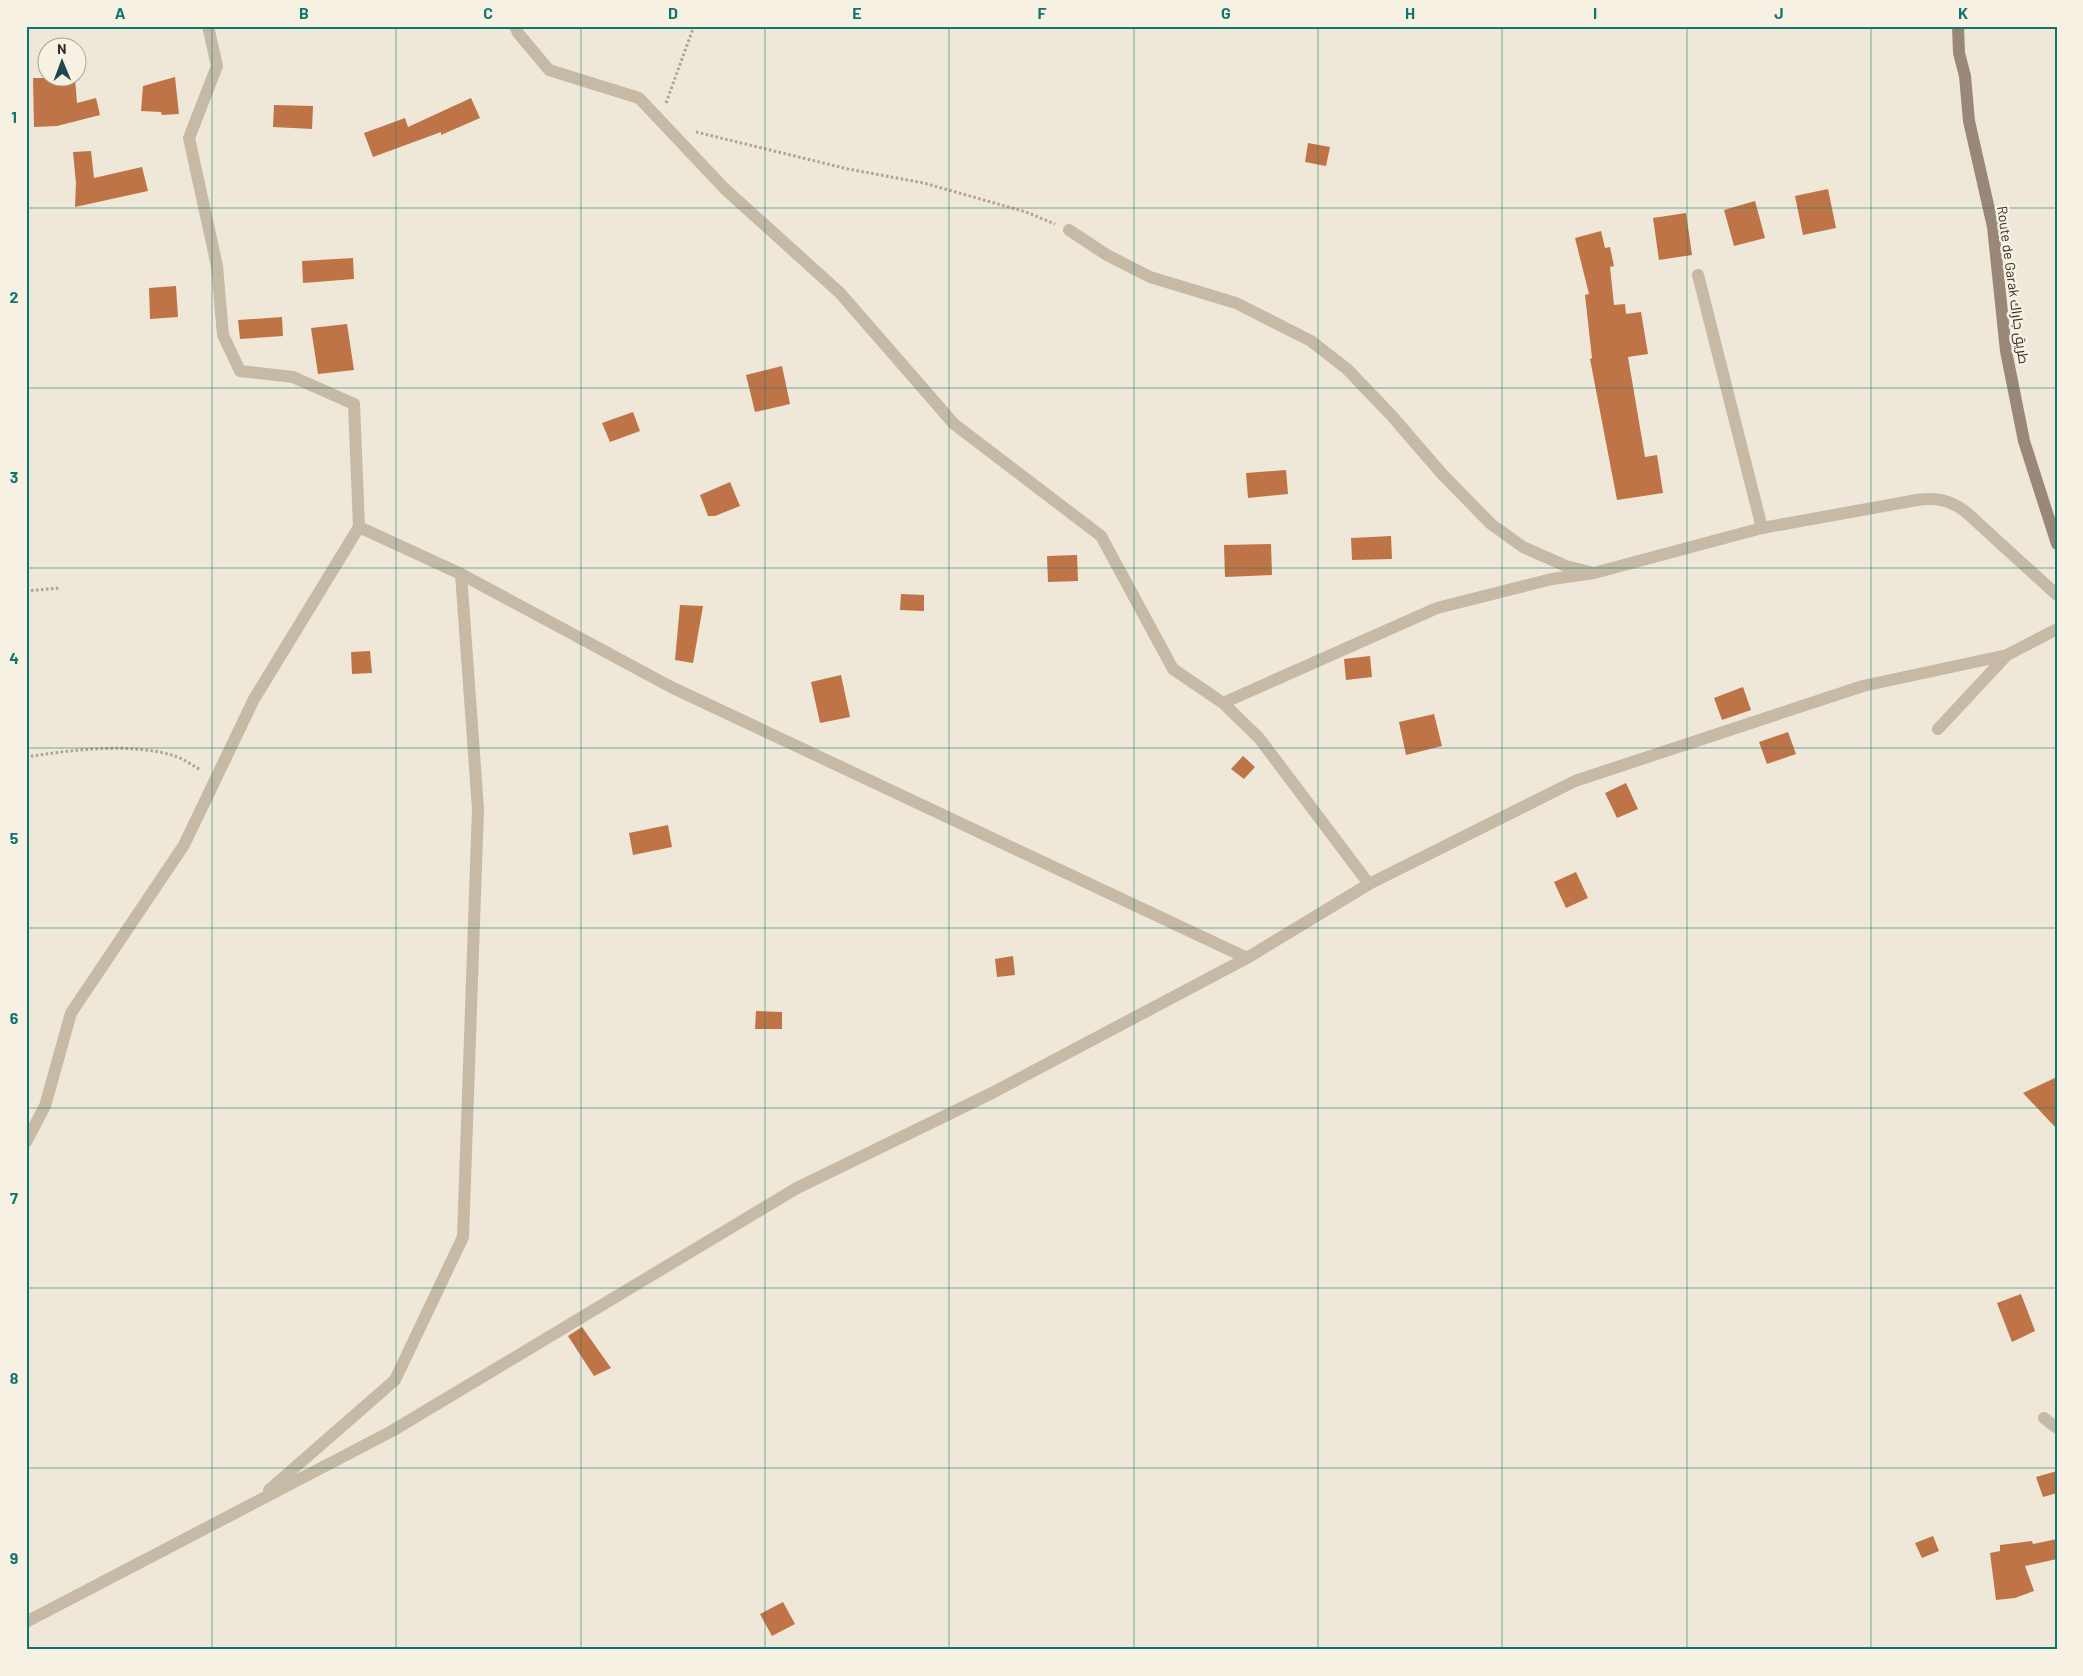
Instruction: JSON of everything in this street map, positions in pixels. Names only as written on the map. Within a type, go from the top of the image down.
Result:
[{"type":"street","points":[[26,1142],[45,1106],[71,1014],[184,845],[254,699],[359,527],[354,404],[293,377],[240,371],[222,335],[217,266],[189,138],[217,66],[208,26]]},
{"type":"street","points":[[515,26],[518,33],[549,70],[639,98],[725,189],[840,293],[954,424],[1101,536],[1173,669],[1223,703],[1259,738],[1369,884]]},
{"type":"street","name":"Route de Garak طريق جاراك","points":[[1958,26],[1959,53],[1965,76],[1969,122],[1992,227],[2009,370],[2024,441],[2057,544]]},
{"type":"street","points":[[1069,230],[1107,255],[1150,278],[1236,304],[1311,341],[1347,369],[1392,416],[1442,474],[1491,524],[1523,547],[1566,566],[1594,574]]},
{"type":"street","points":[[1698,275],[1762,528]]},
{"type":"street","points":[[1223,703],[1437,608],[1552,579],[1594,574],[1762,528],[1930,498],[1943,499],[1955,504],[1966,512],[2057,595]]},
{"type":"street","points":[[359,527],[461,574],[671,687],[1247,958]]},
{"type":"street","points":[[254,1504],[395,1380],[463,1237],[478,809],[461,574]]},
{"type":"street","points":[[26,1622],[392,1431],[797,1188],[992,1093],[1247,958],[1369,884],[1574,781],[1862,686],[2007,655],[2057,629]]},
{"type":"street","points":[[1938,729],[2007,655]]},
{"type":"street","points":[[2044,1418],[2057,1428]]},
{"type":"path","points":[[660,120],[694,26]]},
{"type":"path","points":[[690,130],[848,169],[924,183],[1026,212],[1069,230]]},
{"type":"path","points":[[26,591],[60,588]]},
{"type":"path","points":[[26,757],[64,751],[136,748],[176,756],[215,778]]},
{"type":"building","points":[[175,77],[179,114],[162,115],[161,112],[141,111],[143,86]]},
{"type":"building","points":[[33,78],[38,78],[38,88],[76,88],[77,103],[96,98],[100,115],[57,126],[34,127]]},
{"type":"building","points":[[471,98],[480,118],[441,135],[441,132],[373,157],[364,133],[405,118],[408,127]]},
{"type":"building","points":[[274,105],[313,106],[312,129],[273,127]]},
{"type":"building","points":[[1308,143],[1330,147],[1326,166],[1305,162]]},
{"type":"building","points":[[91,151],[94,178],[142,167],[148,191],[75,207],[76,183],[73,152]]},
{"type":"building","points":[[1828,189],[1836,228],[1803,235],[1795,196]]},
{"type":"building","points":[[1755,201],[1765,238],[1734,246],[1724,210]]},
{"type":"building","points":[[1686,213],[1692,255],[1659,260],[1653,218]]},
{"type":"building","points":[[1601,231],[1605,248],[1610,247],[1614,266],[1610,267],[1614,305],[1625,304],[1626,314],[1641,312],[1648,354],[1628,357],[1645,457],[1657,455],[1663,493],[1617,500],[1590,359],[1592,358],[1585,295],[1589,294],[1575,238]]},
{"type":"building","points":[[353,258],[354,279],[303,283],[302,261]]},
{"type":"building","points":[[176,286],[178,317],[150,319],[149,288]]},
{"type":"building","points":[[282,317],[283,336],[240,339],[238,320]]},
{"type":"building","points":[[347,324],[354,370],[318,374],[311,328]]},
{"type":"building","points":[[782,366],[790,404],[755,412],[746,375]]},
{"type":"building","points":[[633,412],[640,431],[610,442],[602,423]]},
{"type":"building","points":[[1286,470],[1288,494],[1248,498],[1246,473]]},
{"type":"building","points":[[730,482],[740,506],[715,516],[708,516],[700,495]]},
{"type":"building","points":[[1391,536],[1392,559],[1352,560],[1351,538]]},
{"type":"building","points":[[1271,544],[1272,575],[1225,577],[1224,545]]},
{"type":"building","points":[[1077,555],[1078,581],[1048,582],[1047,556]]},
{"type":"building","points":[[901,594],[924,595],[924,611],[900,610]]},
{"type":"building","points":[[680,605],[703,606],[693,663],[675,660]]},
{"type":"building","points":[[370,651],[372,673],[352,674],[351,652]]},
{"type":"building","points":[[1370,656],[1372,677],[1346,680],[1344,659]]},
{"type":"building","points":[[841,675],[850,717],[820,723],[811,682]]},
{"type":"building","points":[[1743,687],[1751,710],[1722,720],[1714,698]]},
{"type":"building","points":[[1434,714],[1442,746],[1406,755],[1399,722]]},
{"type":"building","points":[[1788,732],[1796,754],[1767,764],[1759,742]]},
{"type":"building","points":[[1243,756],[1255,767],[1244,779],[1231,769]]},
{"type":"building","points":[[1626,783],[1638,809],[1617,818],[1605,793]]},
{"type":"building","points":[[668,825],[672,847],[633,855],[629,833]]},
{"type":"building","points":[[1576,872],[1588,898],[1566,908],[1554,882]]},
{"type":"building","points":[[1013,956],[1015,975],[997,977],[995,959]]},
{"type":"building","points":[[756,1011],[782,1012],[782,1029],[755,1029]]},
{"type":"building","points":[[2057,1077],[2057,1129],[2023,1093]]},
{"type":"building","points":[[2021,1294],[2035,1331],[2012,1342],[1997,1303]]},
{"type":"building","points":[[582,1327],[611,1368],[594,1376],[568,1336]]},
{"type":"building","points":[[2057,1471],[2057,1493],[2043,1497],[2036,1477]]},
{"type":"building","points":[[1933,1536],[1939,1551],[1922,1558],[1915,1543]]},
{"type":"building","points":[[2057,1539],[2057,1559],[2025,1566],[2034,1591],[2015,1598],[1996,1600],[1990,1553],[2000,1551],[2000,1545],[2032,1541],[2033,1544]]},
{"type":"building","points":[[783,1602],[795,1624],[772,1636],[760,1614]]}]
